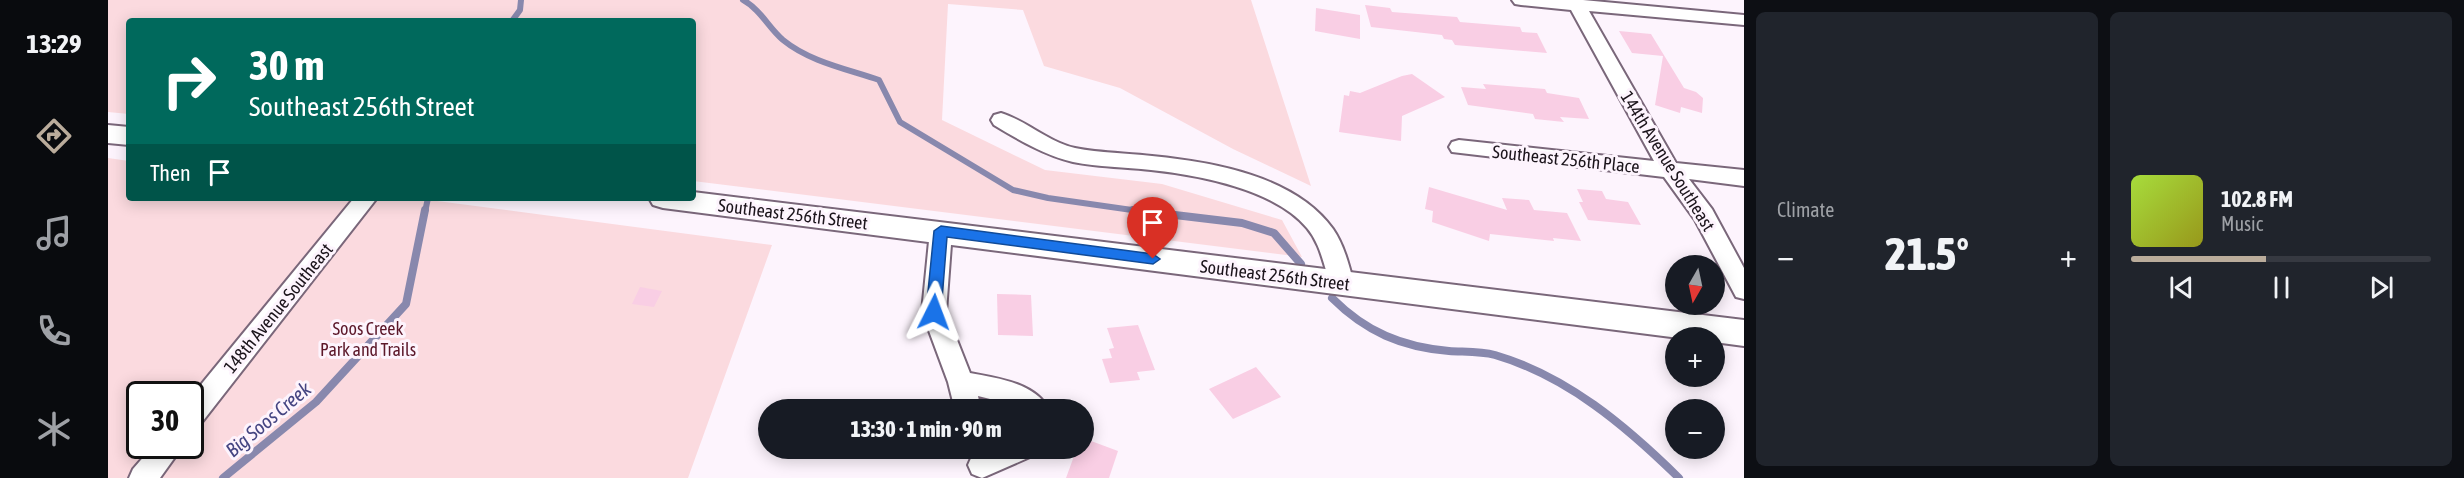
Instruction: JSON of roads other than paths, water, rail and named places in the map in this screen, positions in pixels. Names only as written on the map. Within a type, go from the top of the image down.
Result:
[{"type":"main road","points":[[108,134],[126,136]]},
{"type":"main road","name":"Southeast 256th Street","points":[[688,201],[1744,333]]},
{"type":"street","points":[[1521,0],[1576,2],[1744,20]]},
{"type":"street","name":"144th Avenue Southeast","points":[[1576,2],[1670,170],[1704,215],[1744,290]]},
{"type":"street","points":[[1001,120],[1049,146],[1073,154],[1205,171],[1268,190],[1293,204],[1312,219],[1326,236],[1342,284]]},
{"type":"street","name":"Southeast 256th Place","points":[[1460,147],[1744,178]]},
{"type":"street","name":"148th Avenue Southeast","points":[[204,400],[364,201]]},
{"type":"street","points":[[941,231],[934,312],[965,399]]},
{"type":"street","points":[[961,382],[1024,399]]},
{"type":"street","points":[[143,478],[158,459]]},
{"type":"waterway","name":"Big Soos Creek","points":[[514,18],[520,10],[521,0]]},
{"type":"waterway","points":[[743,0],[794,48],[829,64],[879,80],[900,122],[1013,190],[1048,198],[1146,212]]},
{"type":"waterway","name":"Big Soos Creek","points":[[425,212],[427,201]]},
{"type":"waterway","name":"Big Soos Creek","points":[[223,478],[316,402],[406,304],[425,210]]},
{"type":"waterway","points":[[1133,210],[1242,223],[1274,233],[1301,264]]},
{"type":"waterway","points":[[1332,298],[1358,320],[1386,336],[1432,349],[1495,355],[1547,376],[1594,405],[1638,440],[1679,478]]},
{"type":"park label","name":"Soos Creek Park and Trails","points":[[368,338]]}]
